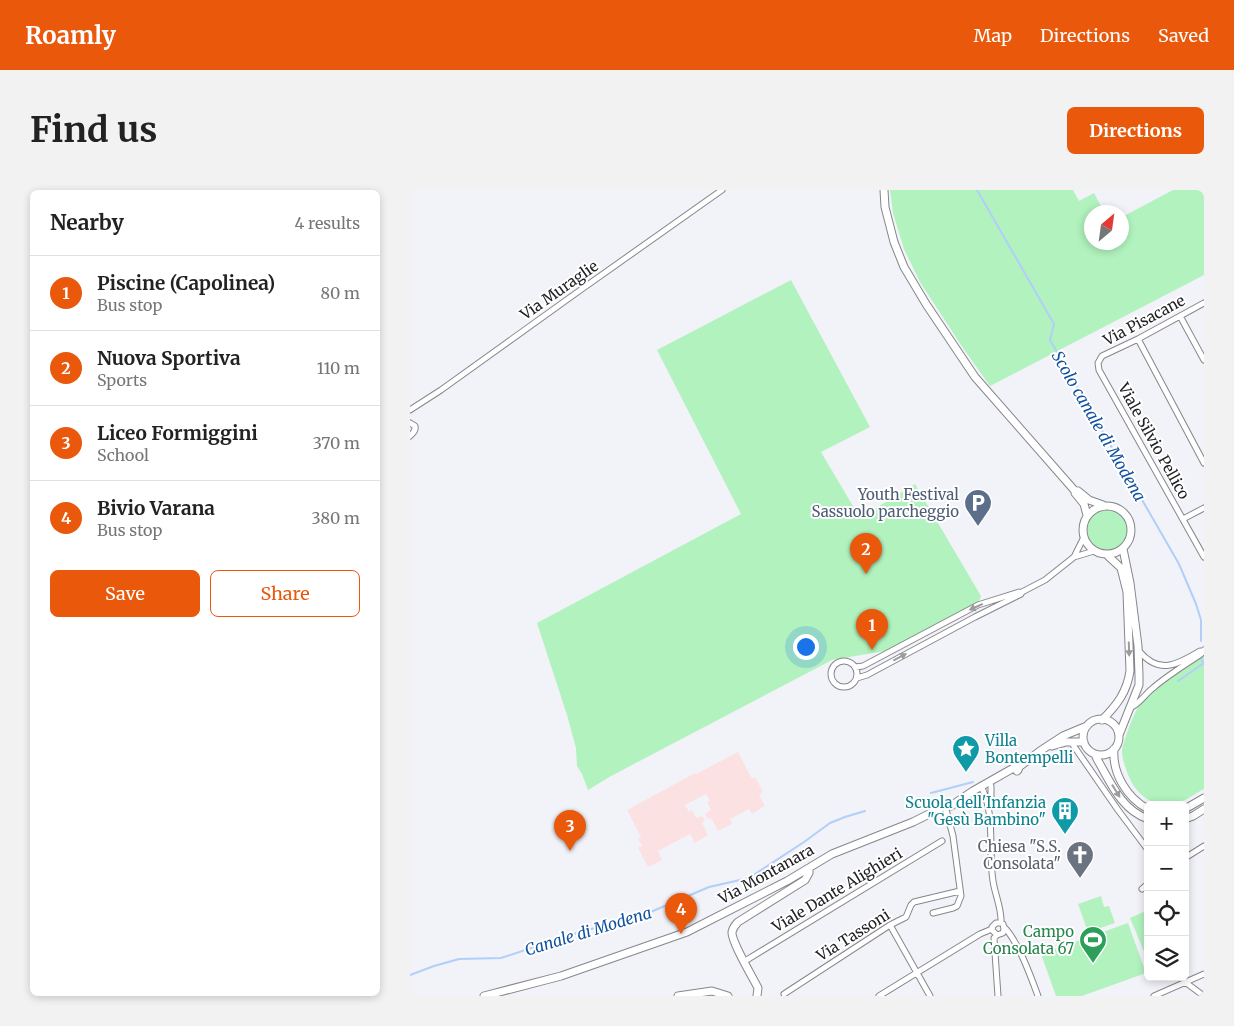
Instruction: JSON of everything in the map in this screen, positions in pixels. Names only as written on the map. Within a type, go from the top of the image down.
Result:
[{"type":"main road","points":[[884,190],[885,207],[894,242],[904,267],[926,304],[975,377],[1075,491],[1084,504],[1087,515]]},
{"type":"main road","points":[[1075,491],[1088,500],[1104,506]]},
{"type":"main road","points":[[1104,506],[1119,508],[1130,520],[1131,536],[1123,549],[1116,553],[1100,554],[1086,542],[1084,537],[1082,529],[1087,515],[1092,510],[1104,506]]},
{"type":"main road","points":[[1119,735],[1113,724],[1106,720],[1096,720],[1087,726],[1083,737],[1088,750],[1095,754],[1106,755],[1114,749],[1118,743],[1119,735],[1139,685],[1138,651],[1130,583],[1123,549]]},
{"type":"main road","points":[[1102,720],[1123,695],[1130,671],[1128,592],[1121,568],[1107,554]]},
{"type":"main road","name":"Via Montanara","points":[[982,788],[991,786],[1018,770],[1019,767],[1063,736],[1087,726]]},
{"type":"main road","name":"Via Montanara","points":[[1046,747],[1071,742],[1084,742]]},
{"type":"main road","points":[[1114,749],[1115,765],[1121,781],[1128,793],[1144,807]]},
{"type":"main road","points":[[1095,754],[1096,759],[1119,798],[1131,810],[1144,817]]},
{"type":"main road","name":"Via Montanara","points":[[484,996],[561,976],[687,932],[779,885],[837,852],[913,822],[945,806],[952,809],[1016,766],[1019,767]]},
{"type":"main road","points":[[1189,807],[1204,798]]},
{"type":"main road","points":[[1189,818],[1204,809]]},
{"type":"main road","points":[[757,996],[758,988],[733,941],[732,931],[734,926],[745,917],[805,880],[809,873],[809,868]]},
{"type":"main road","points":[[678,996],[712,991],[728,996]]},
{"type":"street","name":"Via Muraglie","points":[[410,410],[441,390],[722,190]]},
{"type":"street","name":"Via Pisacane","points":[[1098,363],[1102,356],[1138,339],[1204,302]]},
{"type":"street","points":[[1180,316],[1204,360]]},
{"type":"street","points":[[1138,339],[1204,462]]},
{"type":"street","name":"Viale Silvio Pellico","points":[[1098,363],[1099,370],[1204,557]]},
{"type":"street","points":[[410,423],[416,429],[410,436]]},
{"type":"street","points":[[1183,519],[1204,508]]},
{"type":"street","points":[[1074,557],[1084,537]]},
{"type":"street","points":[[1022,592],[978,605],[863,666],[855,667],[846,662],[839,663],[832,672],[832,677],[837,685],[844,687],[853,684],[857,678],[1021,594],[1045,580],[1074,557],[1094,550]]},
{"type":"street","points":[[1138,651],[1151,662],[1165,666],[1182,662],[1203,651]]},
{"type":"street","points":[[1129,708],[1134,707],[1142,697],[1202,654],[1203,651]]},
{"type":"street","points":[[855,667],[857,678]]},
{"type":"street","points":[[1071,742],[1145,846]]},
{"type":"street","points":[[989,807],[991,805],[991,786]]},
{"type":"street","points":[[982,788],[989,807],[993,880],[1001,914],[1003,933],[994,938],[998,996]]},
{"type":"street","points":[[933,913],[954,908],[957,906],[961,896],[953,836],[945,806]]},
{"type":"street","name":"Viale Dante Alighieri","points":[[744,961],[942,841]]},
{"type":"street","points":[[1189,856],[1204,847]]},
{"type":"street","name":"Via Tassoni","points":[[784,994],[890,925],[906,917],[914,902],[960,891]]},
{"type":"street","points":[[879,996],[980,934],[992,929],[995,924],[1002,925],[1011,934],[1038,996]]},
{"type":"street","points":[[890,925],[930,996]]},
{"type":"street","points":[[992,929],[997,935]]},
{"type":"street","points":[[1154,996],[1163,994],[1204,974]]},
{"type":"street","points":[[1185,982],[1204,996]]},
{"type":"street","points":[[888,990],[891,996]]},
{"type":"shaded area","points":[[738,752],[752,779],[755,777],[763,792],[759,795],[765,806],[752,814],[749,809],[730,819],[732,824],[718,831],[711,818],[708,819],[705,814],[711,810],[707,802],[710,801],[706,794],[685,805],[689,812],[692,810],[696,818],[702,816],[705,820],[702,823],[708,835],[695,843],[690,834],[658,851],[662,860],[648,867],[638,848],[642,846],[638,839],[641,837],[627,810]]},
{"type":"green space","points":[[890,190],[1073,190],[1079,201],[1094,193],[1100,205],[1084,205],[1084,250],[1129,250],[1129,213],[1173,190],[1204,190],[1204,275],[990,386],[920,282],[904,249],[893,213]]},
{"type":"green space","points":[[791,280],[870,427],[821,452],[860,518],[915,484],[981,596],[976,609],[902,648],[832,660],[611,776],[588,790],[577,766],[576,748],[567,715],[537,623],[741,514],[657,350]]},
{"type":"green space","points":[[1111,510],[1118,513],[1124,519],[1127,530],[1126,538],[1118,547],[1111,550],[1103,550],[1096,547],[1088,538],[1087,526],[1090,519],[1099,511]]},
{"type":"green space","points":[[1204,656],[1204,789],[1182,801],[1151,801],[1137,791],[1129,777],[1122,750],[1136,711],[1149,696],[1167,681]]},
{"type":"green space","points":[[1101,896],[1104,907],[1109,906],[1115,923],[1088,932],[1078,904]]},
{"type":"green space","points":[[1144,912],[1144,951],[1130,918]]},
{"type":"green space","name":"Campo Consolata 67","points":[[1128,923],[1144,967],[1144,974],[1082,996],[1056,996],[1041,954]]},
{"type":"waterway","name":"Scolo canale di Modena","points":[[977,190],[1054,324],[1050,340],[1179,564],[1201,620],[1201,641]]},
{"type":"waterway","name":"Canale di Modena","points":[[1201,657],[1203,664]]},
{"type":"waterway","name":"Canale di Modena","points":[[1178,681],[1204,663]]},
{"type":"waterway","name":"Canale di Modena","points":[[931,793],[973,782]]},
{"type":"waterway","name":"Canale di Modena","points":[[410,975],[459,959],[501,958],[583,931],[639,917],[709,887],[749,878],[830,823],[865,811]]},
{"type":"place","name":"Youth Festival Sassuolo parcheggio","points":[[978,527]]},
{"type":"place","name":"Nuova Sportiva","points":[[866,574]]},
{"type":"place","name":"Piscine (Capolinea)","points":[[872,650]]},
{"type":"place","name":"Villa Bontempelli","points":[[966,773]]},
{"type":"place","name":"Scuola dell'Infanzia \"Gesù Bambino\"","points":[[1065,835]]},
{"type":"place","name":"Liceo Formiggini","points":[[570,851]]},
{"type":"place","name":"Chiesa \"S.S. Consolata\"","points":[[1080,879]]},
{"type":"place","name":"Bivio Varana","points":[[681,934]]},
{"type":"place","name":"Campo Consolata 67","points":[[1093,964]]}]
